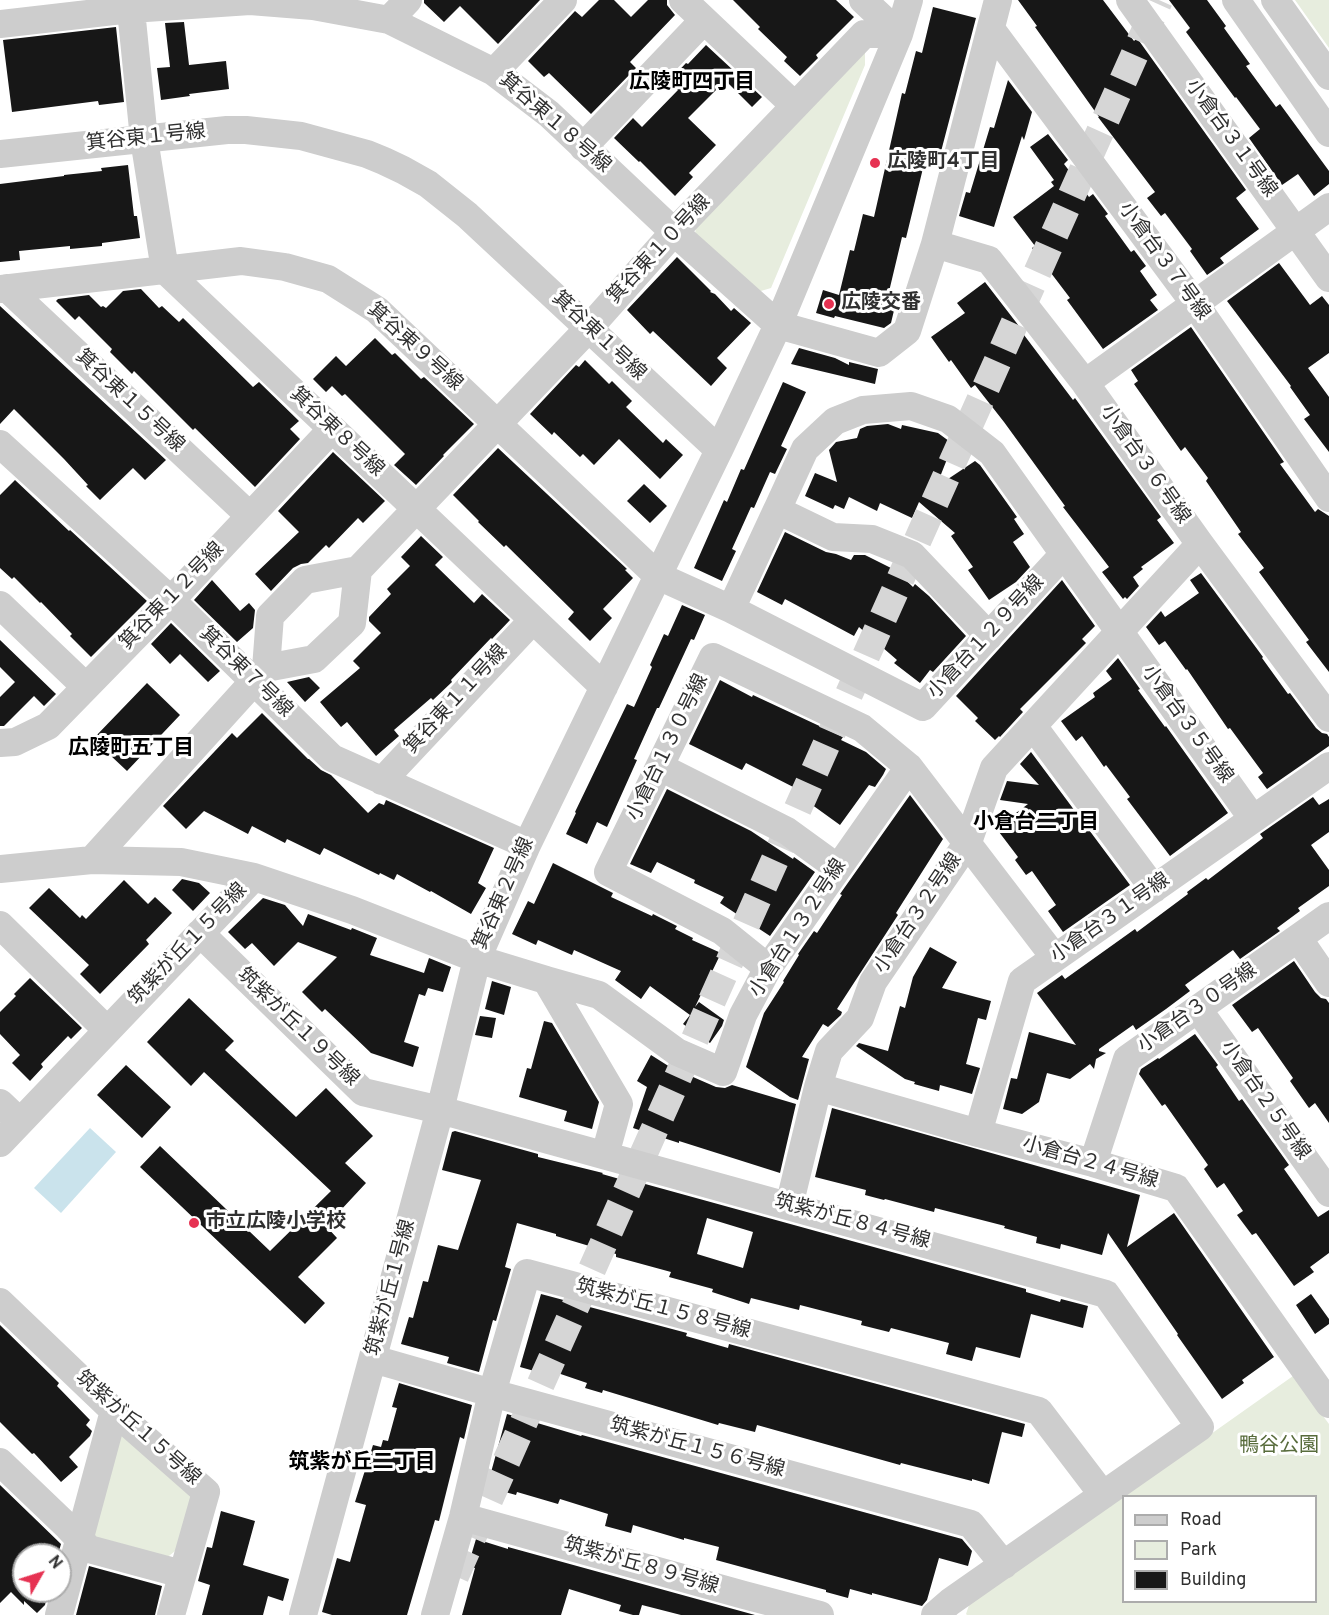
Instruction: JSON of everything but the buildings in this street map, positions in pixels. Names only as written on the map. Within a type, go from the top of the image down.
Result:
[{"type":"street","points":[[5,0],[14,23]]},
{"type":"street","points":[[494,72],[563,0]]},
{"type":"street","points":[[683,0],[795,106]]},
{"type":"street","points":[[863,0],[899,34]]},
{"type":"street","points":[[719,450],[778,325],[899,34],[909,0]]},
{"type":"street","points":[[778,325],[879,353],[907,331],[935,244],[998,0]]},
{"type":"street","name":"小倉台３１号線","points":[[1130,0],[1329,278]]},
{"type":"street","points":[[1236,0],[1329,133]]},
{"type":"street","points":[[1275,0],[1329,76]]},
{"type":"street","name":"箕谷東１８号線","points":[[14,23],[130,5],[244,1],[399,10],[494,72],[549,114],[674,232],[778,325]]},
{"type":"street","points":[[130,5],[144,140],[165,270]]},
{"type":"street","points":[[584,147],[704,20]]},
{"type":"street","name":"小倉台３７号線","points":[[991,29],[1195,304],[1329,498]]},
{"type":"street","name":"箕谷東１０号線","points":[[358,570],[589,328],[674,232],[864,34],[899,34]]},
{"type":"street","name":"箕谷東１号線","points":[[0,154],[227,130],[301,136],[367,154],[428,184],[450,201],[719,450]]},
{"type":"street","points":[[1085,383],[1329,207]]},
{"type":"street","name":"小倉台３６号線","points":[[935,244],[989,260],[1085,383],[1200,544],[1329,718]]},
{"type":"street","name":"箕谷東９号線","points":[[4,289],[241,261],[285,267],[328,279],[377,310],[658,576]]},
{"type":"street","name":"箕谷東８号線","points":[[165,270],[604,687]]},
{"type":"street","name":"箕谷東１５号線","points":[[4,289],[250,516]]},
{"type":"street","points":[[731,609],[806,449],[835,421],[863,410],[911,406],[948,419],[992,453],[1119,632]]},
{"type":"street","name":"箕谷東１２号線","points":[[0,743],[15,742],[48,726],[171,600],[332,429]]},
{"type":"street","name":"箕谷東７号線","points":[[0,444],[171,600],[260,675],[332,758],[527,845]]},
{"type":"street","name":"箕谷東２号線","points":[[0,869],[92,860],[181,862],[254,877],[352,910],[477,959],[527,845],[719,450]]},
{"type":"street","points":[[777,510],[833,537],[872,539],[912,555],[988,636]]},
{"type":"street","name":"小倉台３２号線","points":[[789,1206],[829,1051],[860,1018],[873,982],[968,842],[994,768],[1200,544]]},
{"type":"street","name":"小倉台１２９号線","points":[[658,576],[731,609],[923,707],[1064,554]]},
{"type":"street","points":[[92,860],[260,675],[314,659],[352,623],[358,570],[305,580],[270,616],[260,675]]},
{"type":"street","points":[[0,605],[86,687]]},
{"type":"street","name":"箕谷東１１号線","points":[[382,780],[533,620]]},
{"type":"street","name":"小倉台３５号線","points":[[1119,632],[1253,819]]},
{"type":"street","name":"小倉台１３０号線","points":[[768,968],[722,931],[608,872],[713,657],[862,729],[909,766]]},
{"type":"street","points":[[1032,726],[1154,889]]},
{"type":"street","points":[[909,766],[1055,958]]},
{"type":"street","name":"小倉台１３２号線","points":[[546,980],[599,995],[677,1052],[723,1071],[743,1015],[768,968],[909,766]]},
{"type":"street","name":"小倉台３１号線","points":[[978,1133],[1022,981],[1329,766]]},
{"type":"street","points":[[660,767],[787,831],[838,868]]},
{"type":"street","name":"筑紫が丘１５号線","points":[[0,1143],[10,1112],[107,1030],[254,877]]},
{"type":"street","name":"小倉台３０号線","points":[[1093,1163],[1127,1059],[1329,916]]},
{"type":"street","points":[[0,925],[107,1030]]},
{"type":"street","name":"筑紫が丘１９号線","points":[[200,933],[363,1092],[440,1110]]},
{"type":"street","points":[[1298,938],[1329,983]]},
{"type":"street","points":[[477,959],[546,980],[619,1104],[605,1155]]},
{"type":"street","name":"筑紫が丘１号線","points":[[303,1615],[440,1110],[477,959]]},
{"type":"street","name":"小倉台２５号線","points":[[1198,1009],[1329,1193]]},
{"type":"street","name":"小倉台２４号線","points":[[818,1087],[1176,1188],[1329,1404]]},
{"type":"street","name":"筑紫が丘８４号線","points":[[440,1110],[1106,1294],[1200,1427],[1103,1495]]},
{"type":"street","name":"筑紫が丘１５８号線","points":[[435,1615],[463,1517],[492,1393],[527,1273],[1039,1411],[1103,1495]]},
{"type":"street","name":"筑紫が丘１５号線","points":[[0,1302],[114,1411],[206,1492],[171,1615]]},
{"type":"street","name":"筑紫が丘１５６号線","points":[[373,1359],[971,1524],[1004,1565]]},
{"type":"street","points":[[58,1615],[114,1411]]},
{"type":"street","points":[[0,1462],[89,1549],[182,1574]]},
{"type":"street","points":[[935,1615],[950,1602],[1103,1495]]},
{"type":"street","name":"筑紫が丘８９号線","points":[[463,1517],[820,1615]]},
{"type":"green space","points":[[1295,0],[1329,0],[1329,48]]},
{"type":"green space","points":[[865,46],[865,65],[771,288],[754,293],[695,237],[696,223]]},
{"type":"green space","name":"鴨谷公園","points":[[1293,1376],[1329,1424],[1329,1615],[966,1614],[969,1605],[1122,1497],[1122,1603],[1317,1603],[1317,1495],[1125,1495]]},
{"type":"green space","points":[[118,1427],[189,1490],[193,1505],[180,1547],[164,1560],[87,1539]]},
{"type":"water","points":[[90,1128],[116,1152],[61,1213],[34,1188]]},
{"type":"tunnel","points":[[455,1576],[1159,0]]},
{"type":"place","name":"広陵町4丁目","points":[[875,163]]},
{"type":"place","name":"広陵交番","points":[[829,304]]},
{"type":"place","name":"市立広陵小学校","points":[[194,1223]]},
{"type":"district","name":"広陵町四丁目","points":[[692,84]]},
{"type":"district","name":"広陵町五丁目","points":[[131,750]]},
{"type":"district","name":"小倉台二丁目","points":[[1036,824]]},
{"type":"district","name":"筑紫が丘二丁目","points":[[362,1464]]}]
